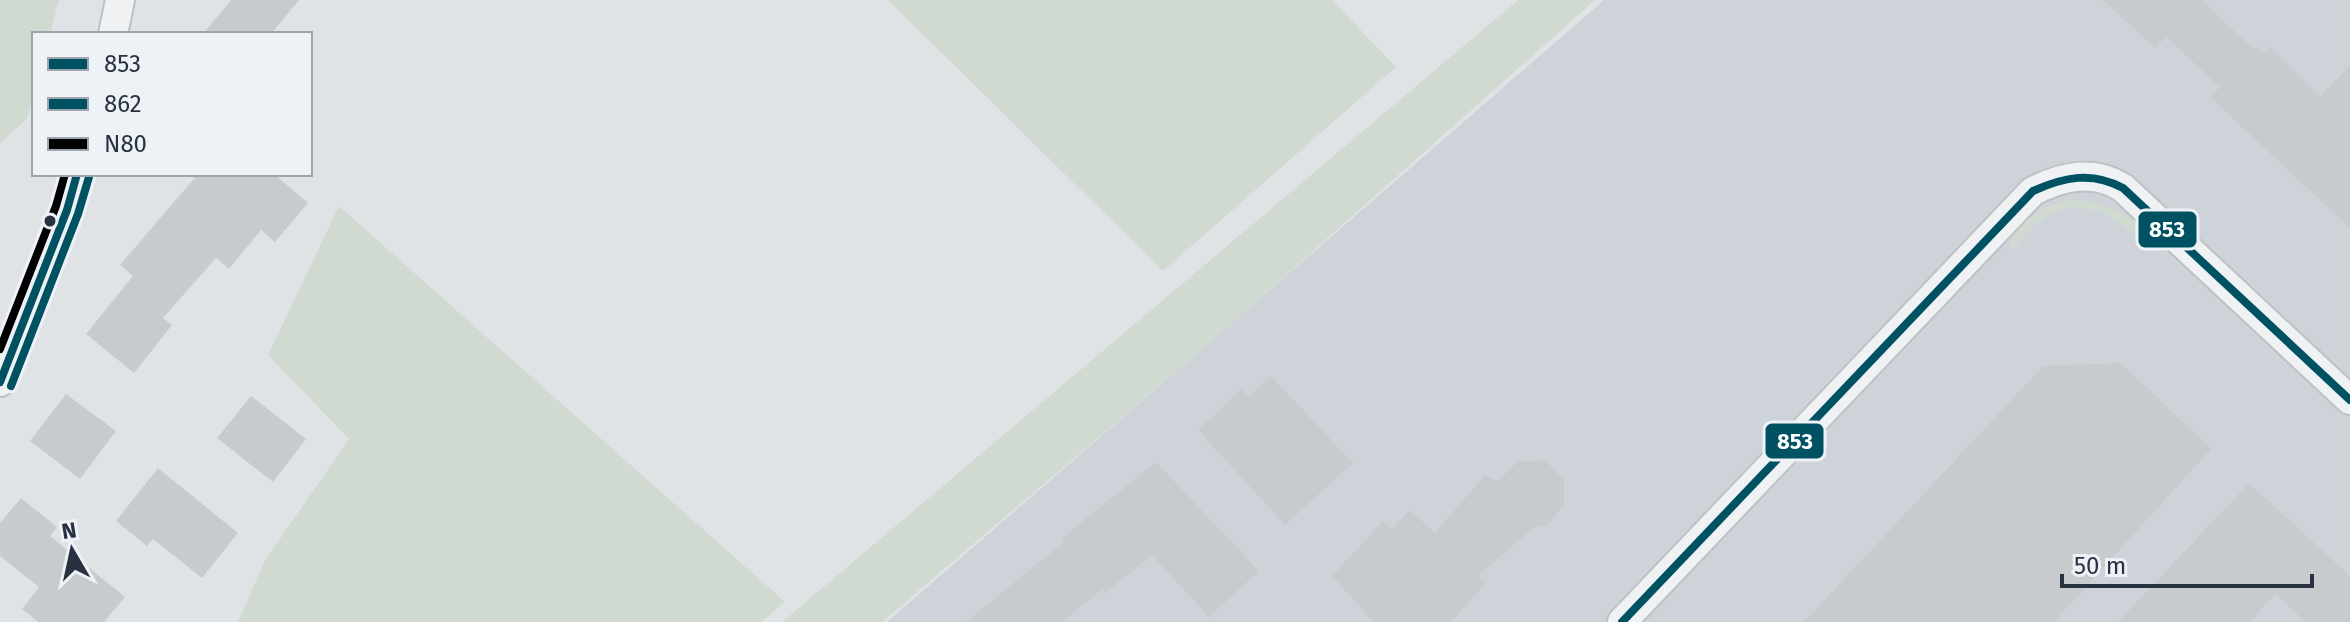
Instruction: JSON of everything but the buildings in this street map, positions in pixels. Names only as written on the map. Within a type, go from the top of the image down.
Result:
[{"type":"street","points":[[113,32],[120,0]]},
{"type":"street","points":[[0,382],[67,210],[76,176]]},
{"type":"street","points":[[1622,622],[2033,191],[2052,182],[2072,177],[2098,177],[2123,188],[2350,400]]},
{"type":"shaded area","points":[[0,0],[59,0],[51,32],[32,32],[32,100],[27,119],[0,143]]},
{"type":"shaded area","points":[[888,0],[1332,0],[1396,67],[1163,271]]},
{"type":"shaded area","points":[[1518,0],[1595,0],[1222,332],[882,622],[782,622]]},
{"type":"shaded area","points":[[1604,0],[2350,0],[2350,622],[887,622]]},
{"type":"shaded area","points":[[2069,200],[2101,204],[2119,212],[2146,230],[2144,244],[2113,218],[2090,209],[2077,208],[2044,218],[2012,249],[2008,236],[2044,209]]},
{"type":"shaded area","points":[[339,206],[785,602],[761,622],[238,622],[264,562],[349,439],[268,355]]},
{"type":"transit line","name":"N80","points":[[0,349],[56,206],[64,176]]},
{"type":"transit line","name":"853","points":[[0,382],[67,210],[76,176]]},
{"type":"transit line","name":"862","points":[[11,386],[78,214],[89,177]]},
{"type":"transit line","name":"853","points":[[1622,622],[2033,191],[2056,182],[2089,178],[2123,188],[2350,400]]}]
